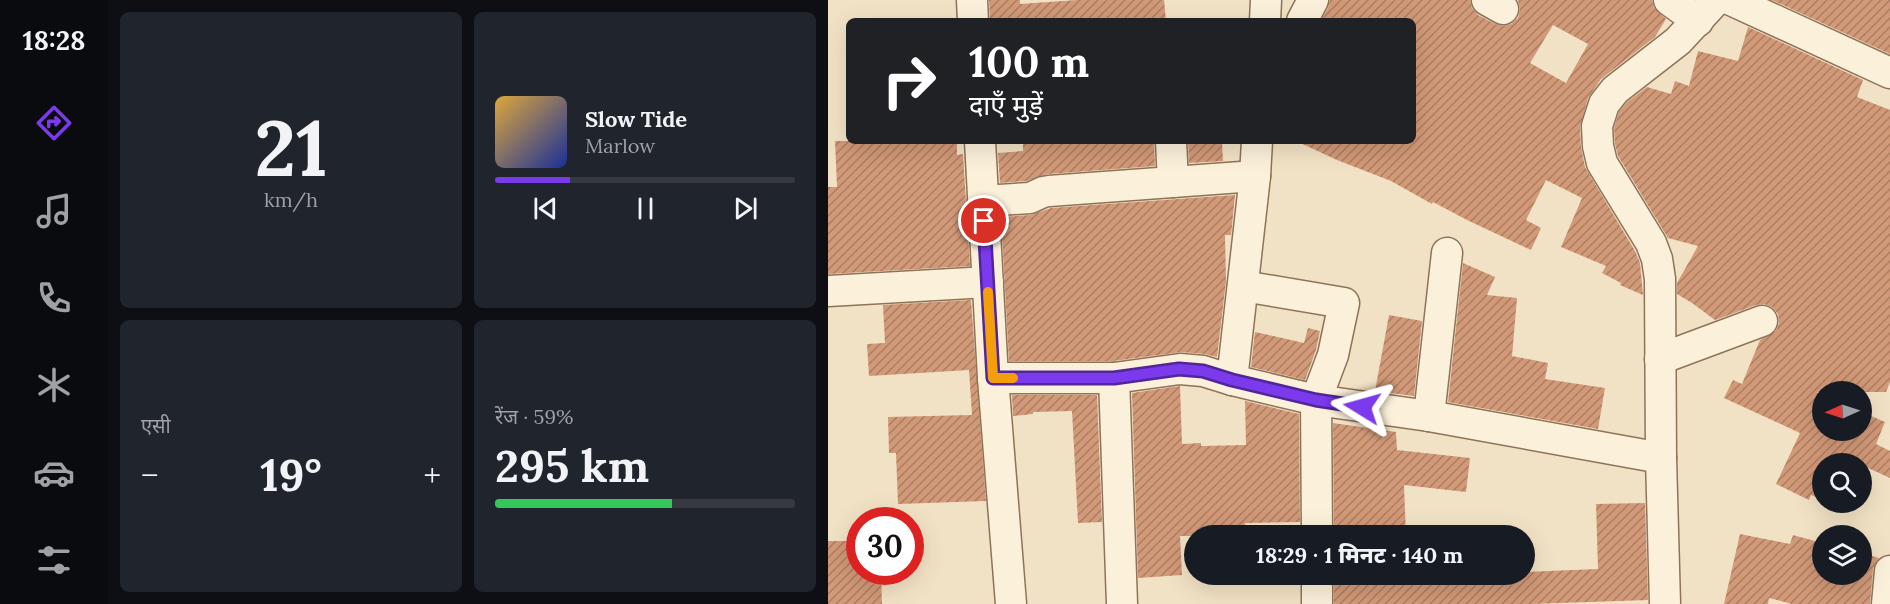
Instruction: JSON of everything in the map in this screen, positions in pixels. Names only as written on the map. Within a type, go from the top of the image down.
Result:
[{"type":"street","points":[[972,0],[973,18]]},
{"type":"street","points":[[1265,18],[1266,0]]},
{"type":"street","points":[[1304,18],[1313,0]]},
{"type":"street","points":[[1665,604],[1660,279],[1657,259],[1651,243],[1602,163],[1597,126],[1604,104],[1615,90],[1678,41],[1707,10],[1669,0]]},
{"type":"street","points":[[1731,0],[1890,73]]},
{"type":"street","points":[[980,144],[993,378],[1011,604]]},
{"type":"street","points":[[1171,144],[1173,182]]},
{"type":"street","points":[[1232,380],[1257,144]]},
{"type":"street","points":[[983,201],[1030,198],[1049,191],[1255,176]]},
{"type":"street","points":[[1429,416],[1447,253]]},
{"type":"street","points":[[828,291],[988,282]]},
{"type":"street","points":[[1243,286],[1344,303],[1333,356],[1316,400],[1317,525]]},
{"type":"street","points":[[1660,359],[1762,321]]},
{"type":"street","points":[[993,378],[1114,378],[1179,369],[1203,371],[1316,400],[1429,416],[1661,458]]},
{"type":"street","points":[[1114,378],[1122,604]]},
{"type":"street","points":[[1887,604],[1890,571]]},
{"type":"street","points":[[1317,585],[1317,604]]},
{"type":"building","points":[[989,0],[1020,0],[1020,4],[1077,0],[1164,0],[1166,18],[990,18]]},
{"type":"building","points":[[1330,0],[1470,0],[1472,8],[1478,15],[1503,26],[1511,24],[1518,18],[1520,9],[1518,0],[1652,0],[1654,8],[1666,19],[1655,37],[1601,79],[1588,98],[1580,127],[1585,167],[1635,251],[1640,263],[1643,295],[1620,285],[1621,283],[1602,273],[1606,266],[1561,247],[1582,198],[1546,180],[1526,220],[1541,228],[1531,250],[1433,202],[1432,204],[1391,181],[1302,144],[1416,144],[1416,18],[1323,18]],"holes":[[[1553,25],[1588,44],[1566,83],[1530,63]]]},
{"type":"building","points":[[1772,0],[1890,0],[1890,54]]},
{"type":"building","points":[[1748,27],[1863,80],[1857,97],[1890,110],[1890,382],[1886,392],[1872,392],[1872,381],[1812,381],[1812,441],[1872,441],[1872,416],[1885,422],[1876,444],[1890,451],[1890,478],[1872,470],[1872,453],[1812,453],[1812,495],[1809,500],[1776,484],[1800,433],[1724,398],[1733,380],[1742,384],[1760,340],[1776,331],[1779,323],[1778,314],[1772,307],[1764,304],[1715,320],[1677,294],[1677,283],[1698,246],[1668,238],[1618,156],[1615,144],[1614,128],[1619,112],[1627,102],[1647,87],[1671,94],[1675,81],[1689,86],[1698,51],[1738,61]]},
{"type":"building","points":[[835,141],[846,141],[846,144],[957,144],[957,155],[963,154],[970,266],[828,274],[828,187],[837,187]]},
{"type":"building","points":[[1023,144],[1154,144],[1155,166],[1048,174],[1026,181],[1000,183],[998,153],[1023,151]]},
{"type":"building","points":[[1188,144],[1222,144],[1223,161],[1189,163]]},
{"type":"building","points":[[1235,195],[1231,235],[1225,235],[1226,281],[1217,357],[1181,352],[1113,361],[1009,361],[1001,217],[1031,215],[1051,208]]},
{"type":"building","points":[[1463,263],[1495,277],[1487,295],[1517,298],[1512,356],[1548,363],[1545,379],[1605,388],[1598,429],[1448,402]]},
{"type":"building","points":[[971,300],[986,501],[898,504],[896,453],[889,453],[888,417],[972,415],[969,370],[869,376],[867,344],[885,343],[883,305]]},
{"type":"building","points":[[1389,315],[1422,321],[1414,396],[1375,391]]},
{"type":"building","points":[[1308,328],[1320,331],[1305,380],[1251,367],[1255,332],[1304,343]]},
{"type":"building","points":[[1180,386],[1182,444],[1246,445],[1245,401],[1299,414],[1300,522],[1184,525],[1184,536],[1180,536],[1182,575],[1138,578],[1132,393]]},
{"type":"building","points":[[1012,395],[1097,395],[1102,522],[1078,523],[1072,411],[1033,412],[1033,414],[1013,416]]},
{"type":"building","points":[[1333,423],[1396,432],[1397,450],[1470,458],[1466,492],[1404,485],[1406,525],[1334,525]]},
{"type":"building","points":[[1645,503],[1648,600],[1532,604],[1334,604],[1334,585],[1535,585],[1535,572],[1598,569],[1596,504]]},
{"type":"building","points":[[1740,534],[1790,544],[1793,535],[1812,540],[1812,585],[1872,585],[1870,604],[1792,604],[1769,598],[1768,604],[1724,604]]},
{"type":"building","points":[[828,541],[846,541],[846,585],[881,585],[882,604],[828,604]]},
{"type":"building","points":[[1872,556],[1879,558],[1873,569],[1872,581]]},
{"type":"slow traffic","points":[[988,292],[993,378],[1013,378]]},
{"type":"route","points":[[984,221],[993,378],[1114,378],[1179,369],[1203,371],[1316,400],[1362,407]]}]
